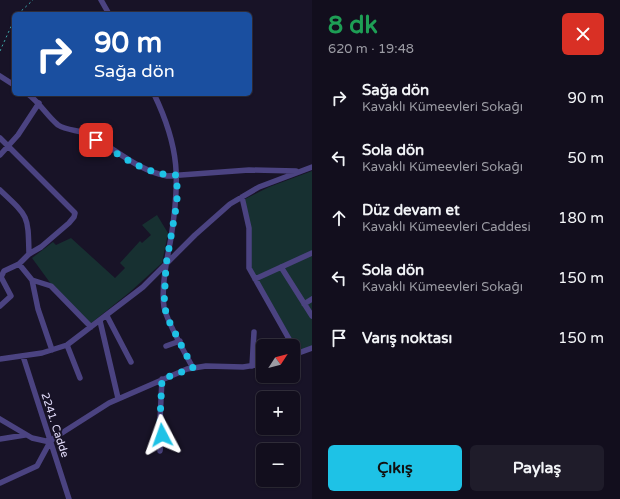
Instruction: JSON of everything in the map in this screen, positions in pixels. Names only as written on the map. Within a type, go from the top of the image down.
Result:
[{"type":"street","points":[[101,0],[108,12]]},
{"type":"street","points":[[0,76],[12,84]]},
{"type":"street","points":[[30,96],[39,103],[59,126],[84,133],[144,169],[162,175],[250,170],[299,171]]},
{"type":"street","points":[[155,96],[168,127],[177,175],[177,202],[166,265],[165,310],[193,368]]},
{"type":"street","points":[[0,155],[22,130],[39,103]]},
{"type":"street","points":[[0,138],[7,147],[74,213],[74,217],[41,247],[29,254],[19,264],[2,273],[1,277],[11,296],[0,306]]},
{"type":"street","points":[[0,359],[52,350],[67,345],[107,316],[143,287],[211,220],[242,197],[299,171],[312,167]]},
{"type":"street","points":[[0,190],[21,209],[26,216],[28,225],[29,254]]},
{"type":"street","points":[[242,197],[249,228],[248,264],[289,339]]},
{"type":"street","points":[[255,279],[312,253]]},
{"type":"street","points":[[19,264],[32,280],[38,309],[52,350]]},
{"type":"street","points":[[281,267],[312,316]]},
{"type":"street","points":[[32,280],[51,286],[91,327]]},
{"type":"street","points":[[304,304],[312,299]]},
{"type":"street","points":[[107,316],[131,362]]},
{"type":"street","points":[[100,321],[118,398]]},
{"type":"street","points":[[252,366],[254,332]]},
{"type":"street","points":[[166,346],[180,341]]},
{"type":"street","points":[[67,345],[80,378]]},
{"type":"street","points":[[300,352],[312,348]]},
{"type":"street","name":"2241. Cadde","points":[[23,356],[69,499]]},
{"type":"street","points":[[0,483],[36,466],[50,442],[100,408],[118,398],[162,379],[193,368],[256,365]]},
{"type":"street","points":[[160,450],[162,435],[160,420],[162,379]]},
{"type":"street","points":[[0,419],[25,435],[50,442]]},
{"type":"street","points":[[0,439],[25,435]]},
{"type":"path","points":[[20,12],[33,0]]},
{"type":"path","points":[[0,51],[12,24]]},
{"type":"green space","points":[[312,171],[312,346],[300,350],[300,339],[291,339],[251,268],[245,199],[269,187]]},
{"type":"green space","points":[[157,215],[168,233],[162,263],[130,292],[90,324],[51,284],[32,258],[53,242],[56,245],[71,238],[115,278],[125,268],[120,263],[140,241],[142,243],[151,235],[142,225]]},
{"type":"route","points":[[96,140],[144,169],[167,176],[177,175],[177,202],[166,265],[164,306],[169,321],[193,368],[186,369],[162,379],[163,396],[160,420],[162,435]]}]
